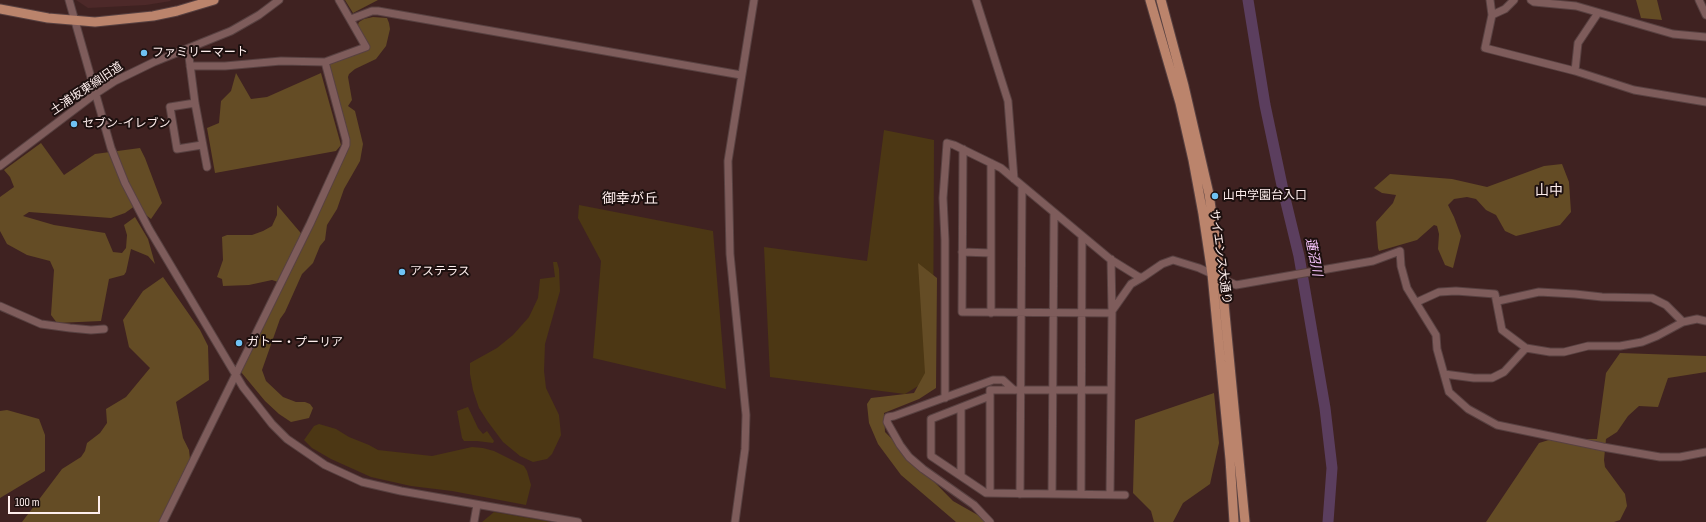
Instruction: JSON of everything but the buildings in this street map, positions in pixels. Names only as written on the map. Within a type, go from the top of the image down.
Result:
[{"type":"main road","points":[[0,9],[35,16],[95,22],[153,16],[214,0]]},
{"type":"main road","name":"サイエンス大通り","points":[[1150,0],[1180,103],[1193,160],[1212,274],[1234,522]]},
{"type":"main road","name":"サイエンス大通り","points":[[1161,0],[1184,86],[1209,194],[1222,279],[1245,522]]},
{"type":"street","points":[[69,0],[111,148],[130,194],[148,229],[235,374],[251,399],[272,424],[287,439],[325,465],[347,476],[376,486],[578,522]]},
{"type":"street","name":"土浦坂東線旧道","points":[[0,166],[95,94],[133,71],[217,38],[243,25],[279,0]]},
{"type":"street","points":[[190,66],[225,66],[281,61],[325,62],[366,47],[340,0]]},
{"type":"street","points":[[735,522],[745,449],[746,415],[730,254],[728,161],[754,0]]},
{"type":"street","points":[[976,0],[1008,101],[1014,179]]},
{"type":"street","points":[[1490,0],[1492,15],[1485,48],[1575,71],[1634,90],[1706,102]]},
{"type":"street","points":[[1492,15],[1505,9],[1514,0]]},
{"type":"street","points":[[1531,0],[1534,2],[1553,2],[1576,6],[1672,34],[1706,37]]},
{"type":"street","points":[[1699,0],[1706,15]]},
{"type":"street","points":[[351,19],[372,11],[378,11],[741,75]]},
{"type":"street","points":[[1575,71],[1578,42],[1598,13]]},
{"type":"street","points":[[188,49],[195,103],[207,167]]},
{"type":"street","points":[[163,522],[310,224],[346,146],[346,140],[325,62]]},
{"type":"street","points":[[195,103],[170,107],[177,149],[202,144]]},
{"type":"street","points":[[945,398],[945,240],[943,198],[947,143],[963,149],[1001,168],[1111,260],[1139,277],[1143,277]]},
{"type":"street","points":[[963,149],[962,312],[1112,312]]},
{"type":"street","points":[[991,163],[991,313]]},
{"type":"street","points":[[1020,494],[1017,390],[1022,313],[1022,186]]},
{"type":"street","points":[[1052,494],[1054,213]]},
{"type":"street","points":[[1081,494],[1082,236]]},
{"type":"street","points":[[1112,312],[1131,284],[1162,264],[1173,260],[1199,268],[1236,285],[1373,261],[1400,251],[1401,266],[1407,288],[1436,335],[1437,349],[1449,392],[1468,409],[1497,425],[1603,447],[1660,457],[1680,457],[1706,452]]},
{"type":"street","points":[[962,252],[991,253]]},
{"type":"street","points":[[1110,494],[1112,312],[1111,260]]},
{"type":"street","points":[[1416,302],[1439,292],[1456,291],[1495,294],[1498,301],[1502,330],[1526,348],[1550,352],[1564,352],[1588,346],[1620,346],[1642,342],[1683,322],[1697,319],[1706,321]]},
{"type":"street","points":[[1498,301],[1539,292],[1602,297],[1652,298],[1666,305],[1683,322]]},
{"type":"street","points":[[0,306],[40,324],[70,328],[104,328]]},
{"type":"street","points":[[1444,374],[1474,378],[1492,378],[1504,372],[1526,348]]},
{"type":"street","points":[[990,522],[974,505],[922,469],[909,457],[900,445],[887,422],[888,417],[945,398],[992,380],[1003,380],[1017,390]]},
{"type":"street","points":[[990,493],[990,390],[1111,390]]},
{"type":"street","points":[[990,396],[932,419],[931,456],[986,493],[1125,494]]},
{"type":"street","points":[[961,408],[961,476]]},
{"type":"street","points":[[474,522],[477,505]]},
{"type":"shaded area","points":[[76,0],[171,1],[146,5],[88,8]]},
{"type":"shaded area","points":[[345,0],[378,0],[353,13]]},
{"type":"shaded area","points":[[1636,0],[1657,0],[1662,20],[1641,18]]},
{"type":"shaded area","points":[[373,17],[387,18],[390,29],[386,46],[376,59],[355,69],[349,74],[348,77],[352,100],[348,106],[355,111],[363,144],[360,161],[344,189],[337,209],[327,225],[325,240],[320,246],[313,263],[302,274],[285,312],[280,319],[262,370],[266,381],[283,397],[296,402],[305,402],[310,404],[313,408],[309,418],[291,422],[279,414],[265,401],[241,372],[241,366],[256,342],[258,332],[278,282],[272,280],[249,285],[223,286],[222,279],[217,277],[223,260],[222,237],[227,235],[252,235],[272,226],[277,215],[277,205],[305,238],[347,146],[328,66],[329,63],[369,48],[357,27],[359,22]]},
{"type":"shaded area","points":[[236,73],[251,99],[267,97],[321,73],[341,145],[336,151],[215,173],[207,128],[219,123],[221,101],[231,91]]},
{"type":"shaded area","points":[[884,130],[934,140],[933,377],[905,394],[770,377],[764,247],[867,261]]},
{"type":"shaded area","points":[[41,143],[64,175],[95,154],[140,148],[162,203],[151,219],[146,215],[139,203],[125,213],[111,218],[29,212],[23,216],[54,225],[105,233],[113,252],[122,253],[126,248],[127,235],[124,225],[135,217],[148,239],[155,264],[148,256],[131,249],[124,275],[109,279],[101,321],[57,323],[51,315],[54,270],[50,261],[27,255],[7,244],[0,231],[0,197],[14,187],[10,177],[4,170]]},
{"type":"shaded area","points":[[1562,164],[1569,182],[1571,212],[1560,225],[1516,236],[1505,231],[1496,215],[1486,210],[1476,199],[1467,197],[1454,199],[1448,205],[1461,236],[1453,268],[1445,265],[1438,249],[1439,234],[1437,226],[1434,225],[1417,240],[1379,251],[1376,222],[1393,203],[1396,195],[1382,193],[1374,188],[1390,174],[1452,179],[1487,187],[1544,166]]},
{"type":"shaded area","points":[[579,205],[713,231],[726,389],[593,358],[601,261],[578,218]]},
{"type":"shaded area","points":[[553,262],[557,262],[559,269],[560,291],[545,344],[544,371],[546,388],[559,415],[561,435],[552,454],[547,459],[533,462],[520,456],[503,442],[479,408],[473,390],[470,374],[470,363],[497,348],[513,335],[529,317],[538,298],[540,279],[555,277]]},
{"type":"shaded area","points":[[918,263],[937,278],[936,388],[919,399],[884,413],[885,432],[953,501],[990,522],[956,522],[901,475],[878,444],[869,423],[867,404],[871,398],[914,393],[925,373]]},
{"type":"shaded area","points":[[163,277],[200,330],[208,346],[209,380],[176,402],[183,438],[189,450],[190,459],[159,522],[22,522],[62,469],[81,457],[85,451],[87,443],[100,433],[107,423],[106,409],[126,397],[150,368],[129,347],[123,320],[143,291]]},
{"type":"shaded area","points":[[1620,353],[1706,356],[1706,372],[1668,378],[1658,407],[1639,406],[1628,416],[1617,432],[1606,439],[1604,460],[1605,467],[1625,494],[1627,506],[1620,520],[1614,522],[1486,522],[1539,443],[1552,439],[1597,439],[1606,373]]},
{"type":"shaded area","points":[[1214,393],[1219,443],[1210,484],[1183,503],[1173,522],[1154,522],[1151,511],[1133,493],[1135,420]]},
{"type":"shaded area","points":[[468,407],[478,428],[483,434],[487,431],[494,441],[493,443],[464,441],[462,438],[457,411]]},
{"type":"shaded area","points":[[7,410],[39,419],[45,435],[45,471],[0,498],[0,411]]},
{"type":"shaded area","points":[[319,424],[336,429],[349,437],[378,450],[432,456],[472,447],[494,451],[524,466],[527,471],[531,485],[526,505],[452,491],[411,486],[371,477],[331,459],[312,448],[304,440],[314,426]]},
{"type":"shaded area","points":[[494,512],[551,522],[482,522]]},
{"type":"waterway","name":"蓮沼川","points":[[1248,0],[1265,105],[1299,256],[1325,408],[1332,468],[1328,522]]},
{"type":"place","name":"ファミリーマート","points":[[144,53]]},
{"type":"place","name":"セブン-イレブン","points":[[74,124]]},
{"type":"place","name":"山中学園台入口","points":[[1215,196]]},
{"type":"place","name":"アステラス","points":[[402,272]]},
{"type":"place","name":"ガトー・プーリア","points":[[239,343]]},
{"type":"district","name":"山中","points":[[1549,191]]},
{"type":"district","name":"御幸が丘","points":[[630,199]]}]
